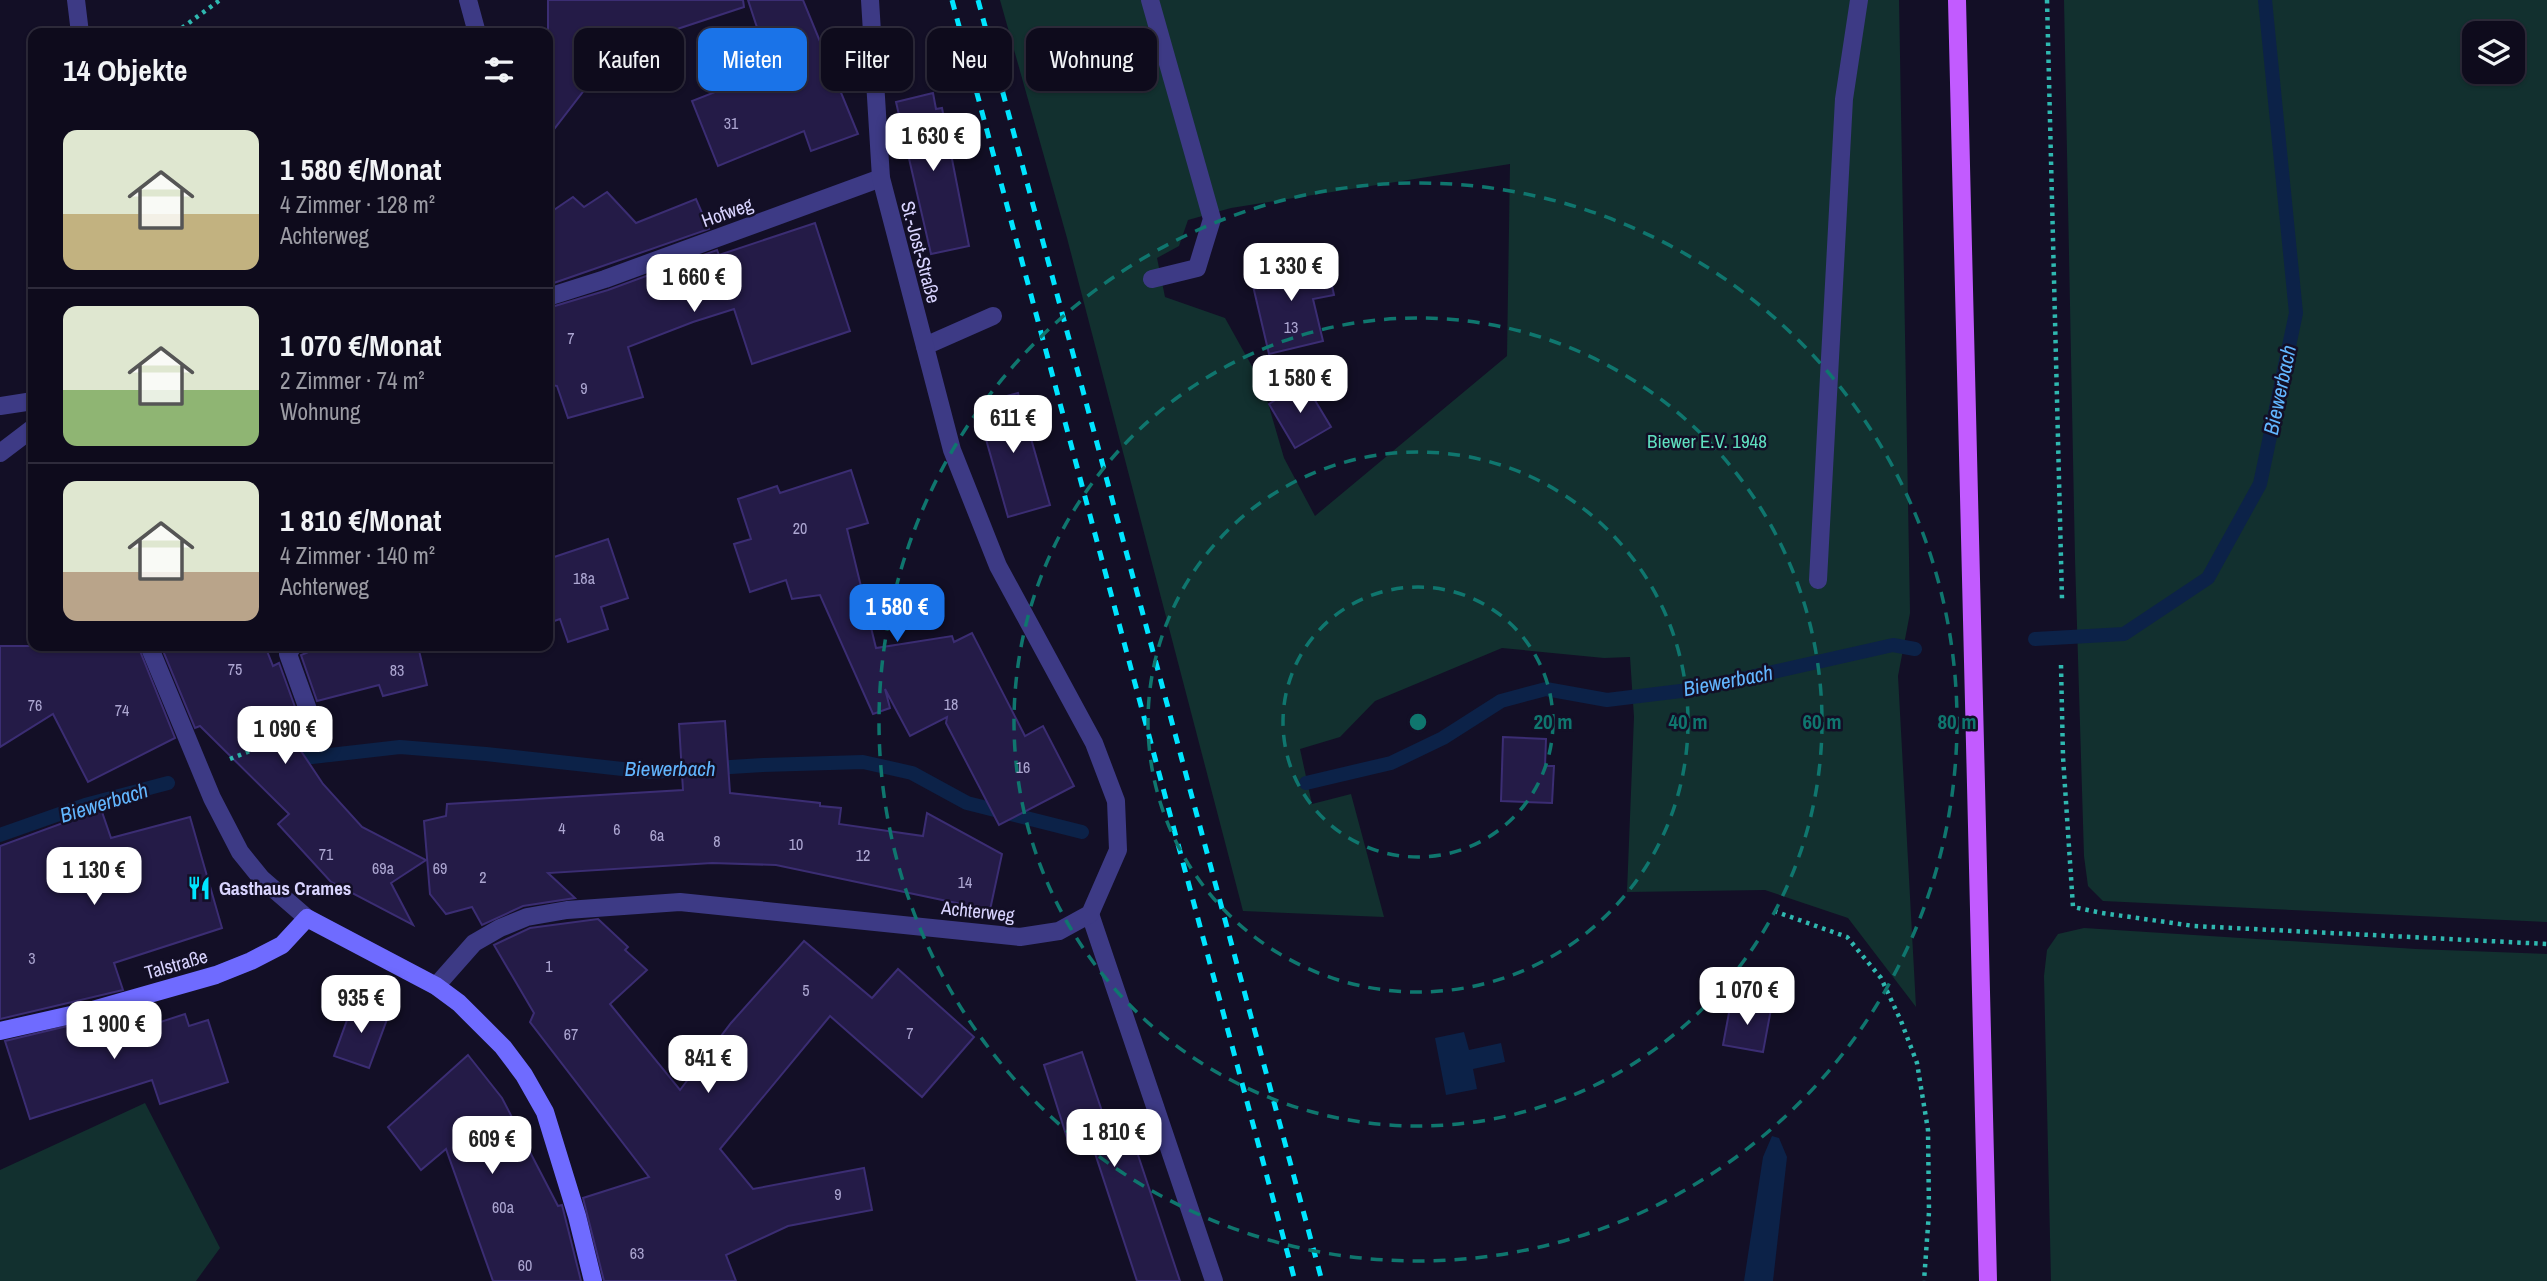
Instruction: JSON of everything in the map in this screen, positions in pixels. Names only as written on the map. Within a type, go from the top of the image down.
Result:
[{"type":"main road","points":[[1957,0],[1988,1281]]},
{"type":"street","points":[[76,0],[79,28]]},
{"type":"street","points":[[468,0],[476,28]]},
{"type":"street","name":"St.-Jost-Straße","points":[[870,0],[881,178],[925,346]]},
{"type":"street","points":[[1150,0],[1212,219],[1198,268],[1152,279]]},
{"type":"street","points":[[1818,580],[1844,99],[1859,0]]},
{"type":"street","name":"Hofweg","points":[[553,295],[881,178]]},
{"type":"street","points":[[993,316],[925,346],[952,450],[998,566],[1094,743],[1116,801],[1118,850],[1090,914],[1214,1281]]},
{"type":"street","points":[[0,406],[28,402]]},
{"type":"street","points":[[0,453],[28,432]]},
{"type":"street","points":[[151,651],[212,798],[240,852],[261,878],[307,918],[436,986],[459,1003],[503,1047],[524,1075],[545,1112],[577,1216],[593,1281]]},
{"type":"street","points":[[290,651],[288,654],[310,715]]},
{"type":"street","name":"Achterweg","points":[[436,986],[474,943],[527,917],[567,910],[680,901],[1020,937],[1059,931],[1090,914]]},
{"type":"street","name":"Talstraße","points":[[0,1031],[93,1010],[216,975],[282,945],[307,918]]},
{"type":"path","points":[[182,28],[220,0]]},
{"type":"path","points":[[2047,0],[2062,599]]},
{"type":"path","points":[[2061,664],[2063,757],[2073,907],[2194,926],[2547,944]]},
{"type":"path","points":[[223,762],[314,724],[310,715]]},
{"type":"path","points":[[1774,911],[1847,937],[1881,978],[1901,1021],[1917,1063],[1928,1130],[1928,1212],[1924,1281]]},
{"type":"green space","name":"Biewer E.V. 1948","points":[[1000,0],[1899,0],[1910,613],[1898,676],[1916,1007],[1848,918],[1765,890],[1627,892],[1634,717],[1630,657],[1604,658],[1502,648],[1375,701],[1340,737],[1300,749],[1312,804],[1351,794],[1384,917],[1243,911],[1067,238],[1012,43],[1012,28],[1008,28]],"holes":[[[1510,164],[1507,356],[1315,516],[1284,458],[1263,386],[1225,318],[1165,297],[1157,258],[1179,246],[1188,220],[1231,208]]]},
{"type":"green space","points":[[2064,0],[2547,0],[2547,922],[2103,901],[2088,886],[2084,856]]},
{"type":"green space","points":[[2084,928],[2416,949],[2547,954],[2547,1281],[2051,1281],[2044,976],[2047,950],[2058,934]]},
{"type":"green space","points":[[145,1103],[220,1248],[196,1281],[0,1281],[0,1170]]},
{"type":"water","points":[[1464,1032],[1469,1050],[1501,1043],[1505,1062],[1473,1069],[1477,1089],[1446,1095],[1435,1038]]},
{"type":"water","points":[[1772,1136],[1779,1138],[1787,1157],[1773,1281],[1744,1281],[1763,1157]]},
{"type":"building","points":[[548,0],[743,0],[744,7],[680,28],[574,28],[574,91],[584,91],[553,131],[553,28],[548,28]]},
{"type":"building","points":[[748,0],[803,0],[821,44],[821,91],[840,91],[858,134],[811,151],[804,131],[718,166],[692,101],[717,91],[807,91],[807,28],[757,28]]},
{"type":"building","points":[[933,93],[936,109],[942,108],[969,246],[931,254],[896,102]]},
{"type":"building","points":[[607,192],[636,223],[696,199],[709,229],[553,283],[553,211],[573,197],[584,207]]},
{"type":"building","points":[[815,223],[850,331],[752,364],[734,309],[628,347],[643,397],[568,418],[557,386],[553,385],[553,306],[608,290],[717,250],[719,255]]},
{"type":"building","points":[[1326,258],[1334,295],[1313,299],[1323,341],[1269,354],[1250,273]]},
{"type":"building","points":[[1304,382],[1331,427],[1295,448],[1269,404]]},
{"type":"building","points":[[1018,393],[1050,505],[1008,517],[976,404]]},
{"type":"building","points":[[851,470],[868,523],[847,529],[876,648],[952,636],[954,642],[972,633],[1025,736],[1043,726],[1074,786],[999,825],[946,723],[947,717],[910,736],[885,689],[890,708],[873,714],[820,595],[792,599],[786,580],[750,592],[734,544],[751,539],[738,499],[777,486],[780,493]]},
{"type":"building","points":[[608,539],[628,598],[601,607],[608,629],[568,642],[560,619],[553,621],[553,557]]},
{"type":"building","points":[[0,646],[28,646],[28,651],[140,651],[175,738],[88,782],[53,714],[0,747]]},
{"type":"building","points":[[163,651],[267,651],[273,666],[279,663],[295,707],[291,708],[297,722],[285,727],[323,784],[362,827],[426,860],[391,883],[413,925],[331,882],[278,824],[289,814],[200,726],[195,728]]},
{"type":"building","points":[[311,651],[419,651],[427,685],[383,696],[379,685],[317,701],[301,655]]},
{"type":"building","points":[[725,721],[730,793],[820,803],[820,806],[841,808],[839,824],[923,836],[927,813],[1002,854],[990,910],[776,865],[712,863],[548,873],[575,898],[523,906],[482,925],[472,907],[446,914],[430,894],[424,821],[446,816],[447,804],[683,790],[679,724]]},
{"type":"building","points":[[1503,737],[1546,739],[1545,766],[1554,766],[1552,803],[1501,801]]},
{"type":"building","points":[[101,809],[111,838],[190,817],[222,928],[114,963],[123,990],[0,1019],[0,846]]},
{"type":"building","points":[[598,919],[628,947],[625,950],[647,970],[610,1004],[680,1090],[731,1023],[804,941],[872,998],[898,969],[974,1037],[922,1097],[830,1016],[720,1149],[753,1189],[864,1168],[872,1210],[788,1226],[726,1255],[736,1281],[604,1281],[583,1198],[649,1177],[530,1022],[534,1013],[494,945],[530,928]]},
{"type":"building","points":[[354,1001],[389,1014],[369,1068],[334,1056]]},
{"type":"building","points":[[1731,1002],[1771,1009],[1763,1052],[1723,1045]]},
{"type":"building","points":[[130,1011],[136,1030],[185,1014],[189,1026],[208,1020],[228,1082],[160,1104],[152,1080],[30,1119],[5,1041]]},
{"type":"building","points":[[1082,1052],[1108,1129],[1127,1122],[1180,1281],[1137,1281],[1089,1135],[1100,1131],[1068,1141],[1044,1065]]},
{"type":"building","points":[[468,1055],[502,1098],[558,1206],[562,1205],[581,1281],[493,1281],[446,1149],[421,1170],[388,1127]]},
{"type":"waterway","name":"Biewerbach","points":[[2035,639],[2124,634],[2208,578],[2260,484],[2296,313],[2265,0]]},
{"type":"waterway","name":"Biewerbach","points":[[1306,783],[1391,763],[1443,738],[1501,701],[1546,689],[1607,700],[1697,689],[1893,645],[1915,649]]},
{"type":"waterway","name":"Biewerbach","points":[[286,760],[400,747],[650,772],[863,762],[912,773],[967,803],[1082,832]]},
{"type":"waterway","name":"Biewerbach","points":[[0,835],[85,805],[168,783]]},
{"type":"railway","points":[[952,0],[1295,1281]]},
{"type":"railway","points":[[978,0],[1322,1281]]},
{"type":"place","name":"Gasthaus Crames","points":[[199,888]]}]
